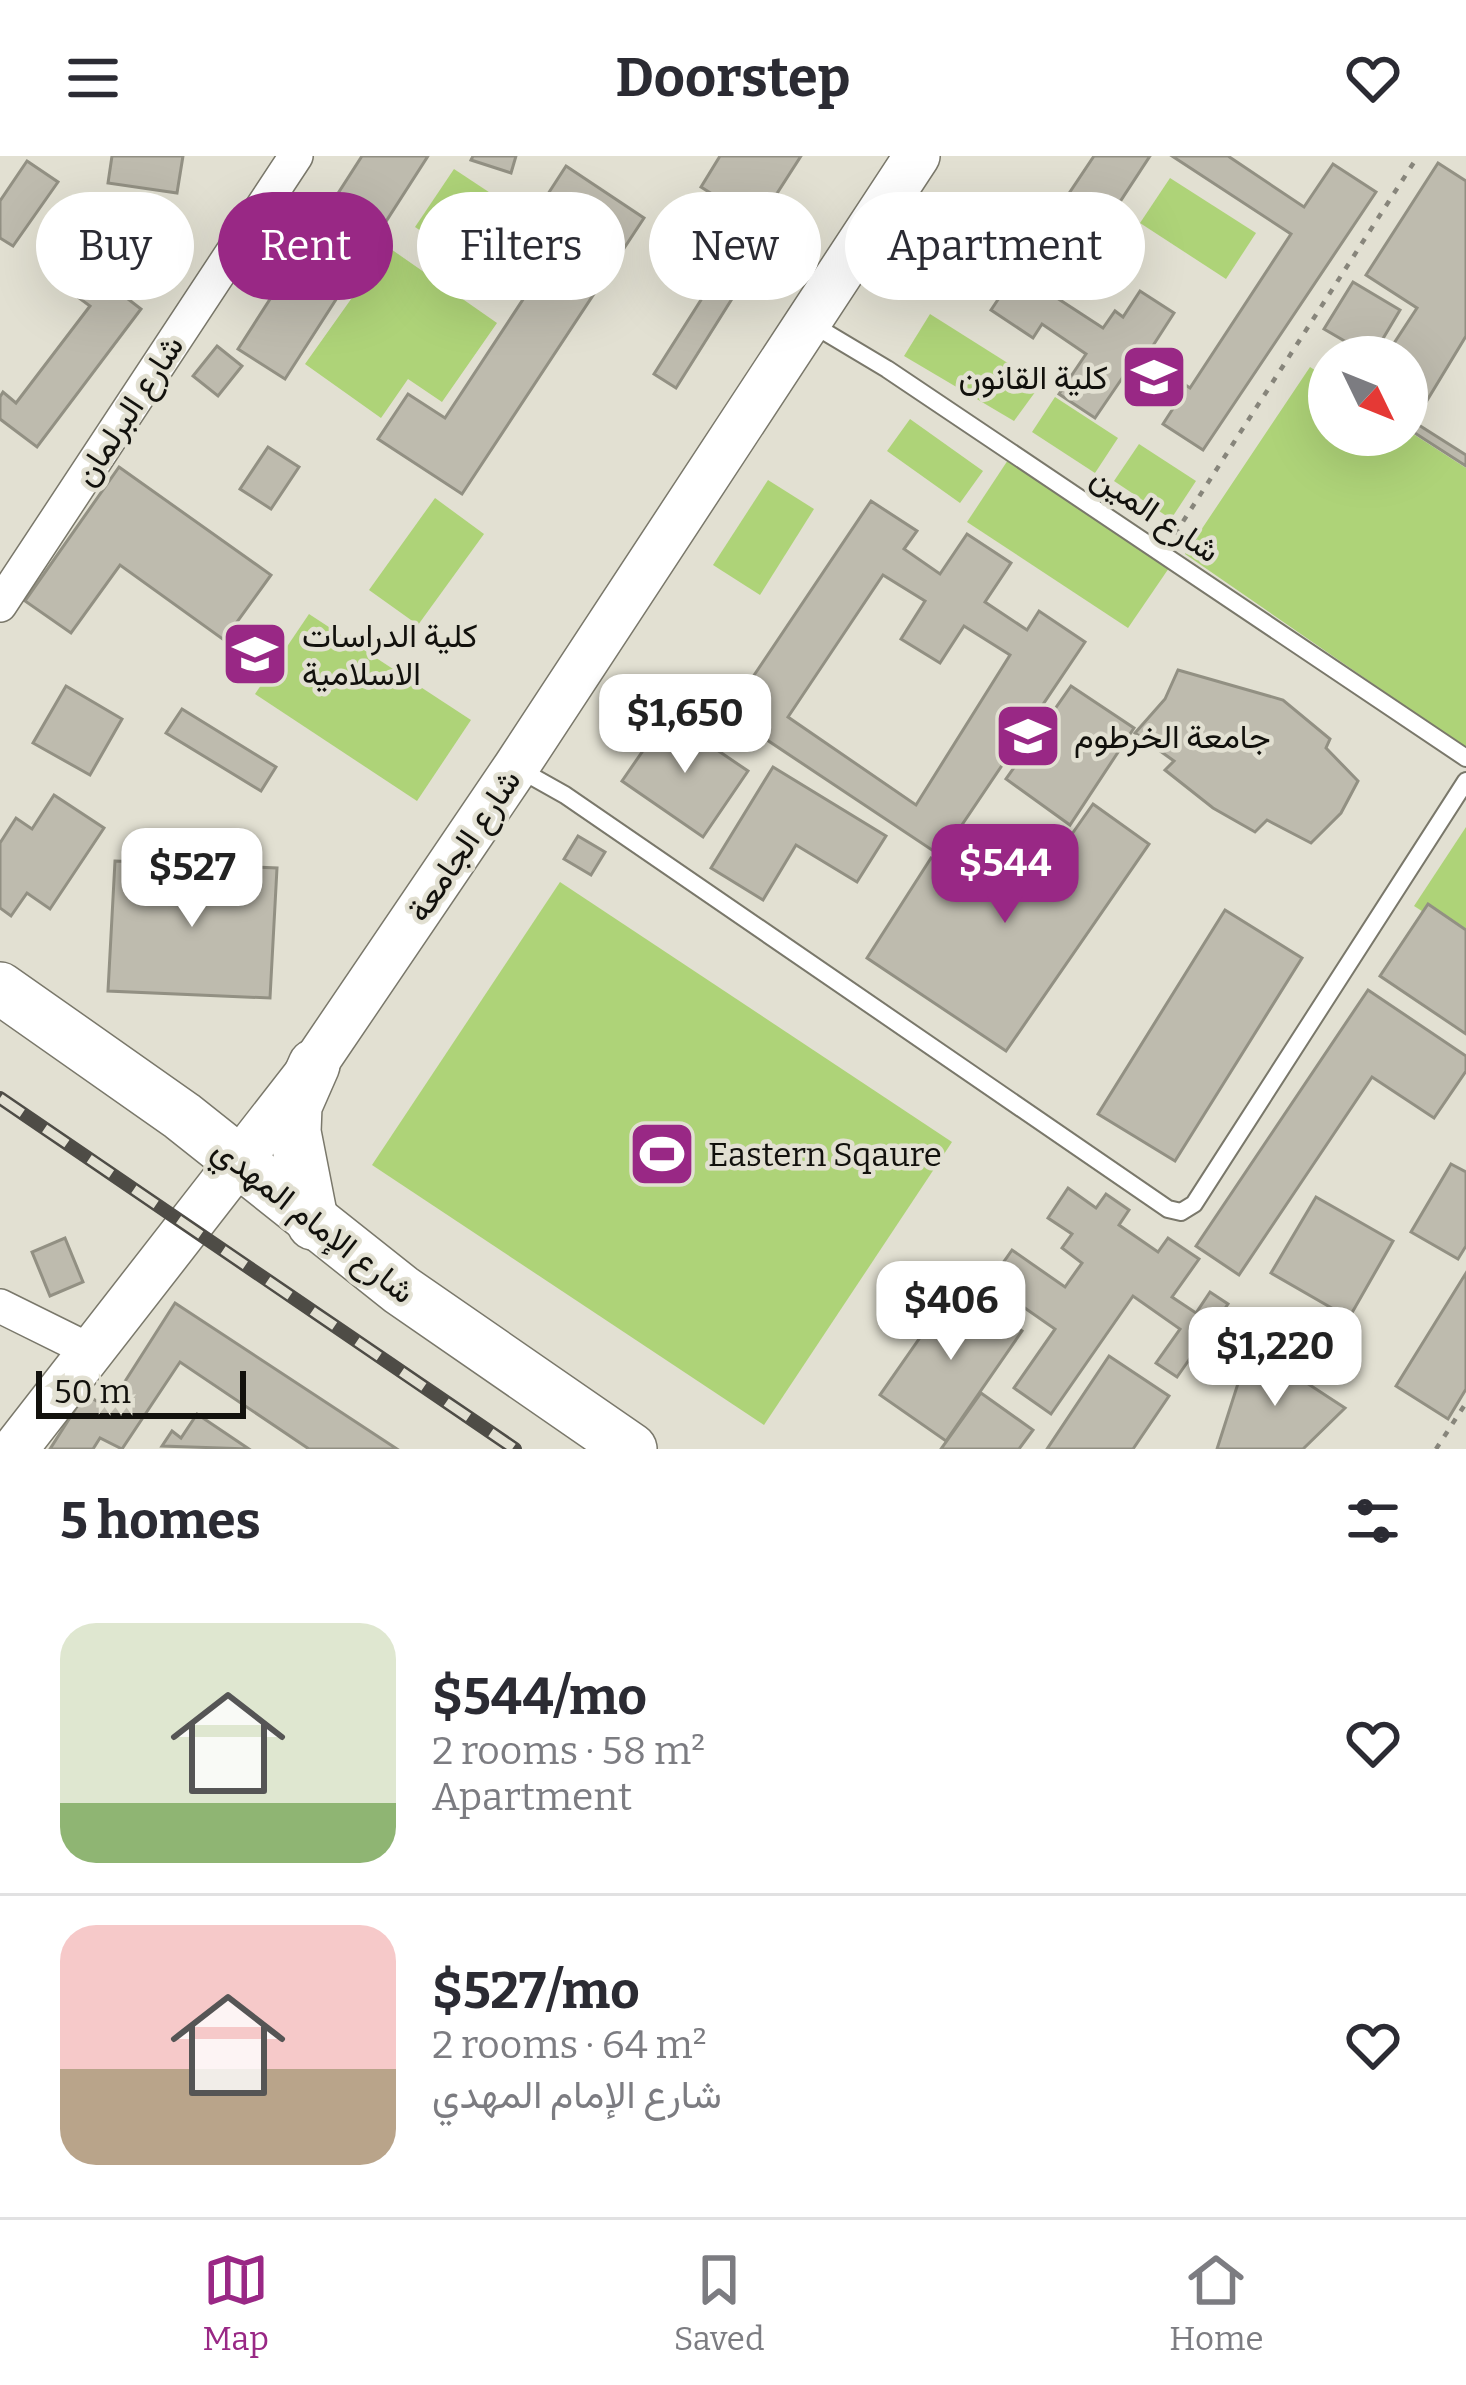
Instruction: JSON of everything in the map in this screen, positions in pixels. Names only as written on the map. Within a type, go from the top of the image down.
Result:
[{"type":"main road","name":"شارع الجامعة","points":[[15,1449],[314,1065],[917,156]]},
{"type":"main road","name":"شارع الإمام المهدي","points":[[0,988],[182,1116],[228,1175],[382,1313],[584,1449]]},
{"type":"main road","name":"شارع الإمام المهدي","points":[[0,1031],[168,1150],[228,1175],[313,1224],[631,1449]]},
{"type":"main road","points":[[313,1224],[295,1132],[296,1106],[314,1065]]},
{"type":"street","name":"شارع البرلمان","points":[[0,605],[296,156]]},
{"type":"street","points":[[0,1306],[91,1351]]},
{"type":"lane","name":"شارع المين","points":[[809,322],[887,369],[1466,758]]},
{"type":"lane","points":[[516,767],[565,795],[1149,1196],[1181,1212],[1194,1204],[1466,782]]},
{"type":"path","points":[[1162,554],[1418,156]]},
{"type":"path","points":[[1436,1449],[1466,1402]]},
{"type":"green space","points":[[454,169],[489,192],[439,192]]},
{"type":"green space","points":[[1170,178],[1256,233],[1226,279],[1145,226],[1145,216]]},
{"type":"green space","points":[[393,250],[417,267],[417,300],[464,300],[497,323],[442,402],[408,379],[381,418],[305,364],[350,300],[393,300]]},
{"type":"green space","points":[[930,314],[1041,384],[1014,421],[904,356]]},
{"type":"green space","points":[[1308,370],[1308,456],[1428,456],[1428,444],[1466,468],[1466,748],[1185,554]]},
{"type":"green space","points":[[1055,397],[1118,438],[1095,473],[1032,432]]},
{"type":"green space","points":[[910,419],[983,471],[960,503],[887,451]]},
{"type":"green space","points":[[1139,444],[1196,481],[1171,519],[1114,481]]},
{"type":"green space","points":[[1008,460],[1169,568],[1128,628],[967,522]]},
{"type":"green space","points":[[768,480],[814,509],[760,595],[713,565]]},
{"type":"green space","points":[[435,498],[484,534],[418,625],[369,590]]},
{"type":"green space","points":[[309,614],[471,720],[417,801],[255,694]]},
{"type":"green space","points":[[1466,827],[1466,939],[1414,906]]},
{"type":"green space","name":"Eastern Sqaure","points":[[560,882],[952,1142],[764,1425],[372,1165]]},
{"type":"building","points":[[112,156],[183,156],[177,192],[108,183]]},
{"type":"building","points":[[362,156],[428,156],[393,211],[393,192],[339,192]]},
{"type":"building","points":[[473,156],[516,156],[511,173],[471,160]]},
{"type":"building","points":[[720,156],[801,156],[778,192],[709,192],[701,187]]},
{"type":"building","points":[[1094,156],[1150,156],[1126,192],[1070,192]]},
{"type":"building","points":[[1172,156],[1228,156],[1304,207],[1333,164],[1376,192],[1203,450],[1163,424],[1174,407],[1125,374],[1095,418],[1059,394],[1086,354],[1042,324],[1033,338],[991,310],[998,300],[1060,300],[1103,328],[1115,311],[1123,317],[1134,300],[1145,300],[1145,294],[1174,313],[1145,358],[1190,388],[1291,234]]},
{"type":"building","points":[[27,161],[58,182],[51,192],[36,192],[36,213],[13,246],[0,238],[0,201]]},
{"type":"building","points":[[1438,163],[1466,181],[1466,336],[1428,399],[1428,336],[1399,336],[1417,308],[1366,275]]},
{"type":"building","points":[[566,166],[605,192],[549,192]]},
{"type":"building","points":[[625,205],[644,218],[625,247]]},
{"type":"building","points":[[1353,282],[1400,310],[1385,336],[1336,336],[1324,329]]},
{"type":"building","points":[[82,300],[129,300],[141,309],[37,447],[0,419],[0,397],[3,392],[16,403],[90,306]]},
{"type":"building","points":[[269,300],[336,300],[285,379],[238,349]]},
{"type":"building","points":[[523,300],[590,300],[462,494],[378,439],[408,394],[445,418]]},
{"type":"building","points":[[701,300],[731,300],[676,388],[654,374]]},
{"type":"building","points":[[217,346],[242,366],[218,396],[193,376]]},
{"type":"building","points":[[1428,431],[1466,455],[1466,466],[1428,442]]},
{"type":"building","points":[[268,447],[299,467],[271,509],[240,489]]},
{"type":"building","points":[[119,467],[271,575],[224,640],[120,565],[71,633],[25,601]]},
{"type":"building","points":[[871,501],[917,531],[904,549],[940,574],[967,534],[1011,563],[985,602],[1027,630],[1039,611],[1085,642],[941,856],[728,714]],"holes":[[[883,575],[925,601],[901,639],[940,663],[964,626],[1010,655],[916,805],[788,717]]]},
{"type":"building","points":[[1178,670],[1283,700],[1330,739],[1326,748],[1358,781],[1341,813],[1311,843],[1267,820],[1255,832],[1213,808],[1165,770],[1174,761],[1135,733],[1165,699]]},
{"type":"building","points":[[66,686],[122,719],[90,775],[33,743]]},
{"type":"building","points":[[1071,686],[1134,728],[1070,825],[1006,779]]},
{"type":"building","points":[[182,709],[276,767],[261,791],[166,733]]},
{"type":"building","points":[[667,716],[748,771],[703,837],[622,781]]},
{"type":"building","points":[[773,767],[886,836],[857,882],[796,845],[763,900],[711,868]]},
{"type":"building","points":[[54,795],[104,828],[50,909],[27,893],[11,916],[0,908],[0,843],[16,818],[32,829]]},
{"type":"building","points":[[1093,804],[1149,844],[1006,1051],[867,958],[931,858],[968,881],[995,840],[1046,871]]},
{"type":"building","points":[[578,836],[605,852],[591,875],[564,859]]},
{"type":"building","points":[[115,861],[277,868],[270,998],[108,991]]},
{"type":"building","points":[[1428,904],[1466,930],[1466,1034],[1380,976]]},
{"type":"building","points":[[1225,910],[1302,958],[1175,1161],[1098,1114]]},
{"type":"building","points":[[1368,990],[1466,1056],[1466,1071],[1434,1118],[1372,1077],[1239,1275],[1196,1246]]},
{"type":"building","points":[[1451,1164],[1466,1172],[1466,1246],[1458,1259],[1411,1232]]},
{"type":"building","points":[[1068,1188],[1096,1208],[1106,1194],[1129,1210],[1119,1225],[1158,1252],[1168,1238],[1199,1259],[1172,1297],[1196,1313],[1210,1292],[1228,1304],[1177,1377],[1156,1363],[1180,1329],[1133,1296],[1051,1414],[1014,1388],[1055,1329],[989,1283],[1012,1250],[1065,1287],[1082,1263],[1062,1248],[1072,1234],[1048,1218]]},
{"type":"building","points":[[1316,1197],[1393,1241],[1349,1318],[1271,1273]]},
{"type":"building","points":[[65,1238],[83,1282],[50,1296],[32,1252]]},
{"type":"building","points":[[1466,1273],[1466,1389],[1448,1419],[1396,1386]]},
{"type":"building","points":[[956,1286],[1022,1331],[946,1441],[880,1395]]},
{"type":"building","points":[[175,1303],[397,1449],[309,1449],[180,1362],[122,1449],[100,1438],[93,1449],[50,1449],[85,1394],[108,1408]]},
{"type":"building","points":[[1250,1346],[1345,1408],[1303,1449],[1217,1449]]},
{"type":"building","points":[[1109,1356],[1169,1396],[1133,1449],[1047,1449]]},
{"type":"building","points":[[981,1393],[1033,1430],[1019,1449],[941,1449]]},
{"type":"building","points":[[197,1414],[249,1449],[162,1446],[172,1431],[181,1438]]},
{"type":"railway","points":[[0,1098],[515,1449]]},
{"type":"place","name":"كلية القانون","points":[[1154,377]]},
{"type":"place","name":"كلية الدراسات الاسلامية","points":[[255,654]]},
{"type":"place","name":"جامعة الخرطوم","points":[[1028,736]]},
{"type":"place","name":"Eastern Sqaure","points":[[662,1154]]}]
